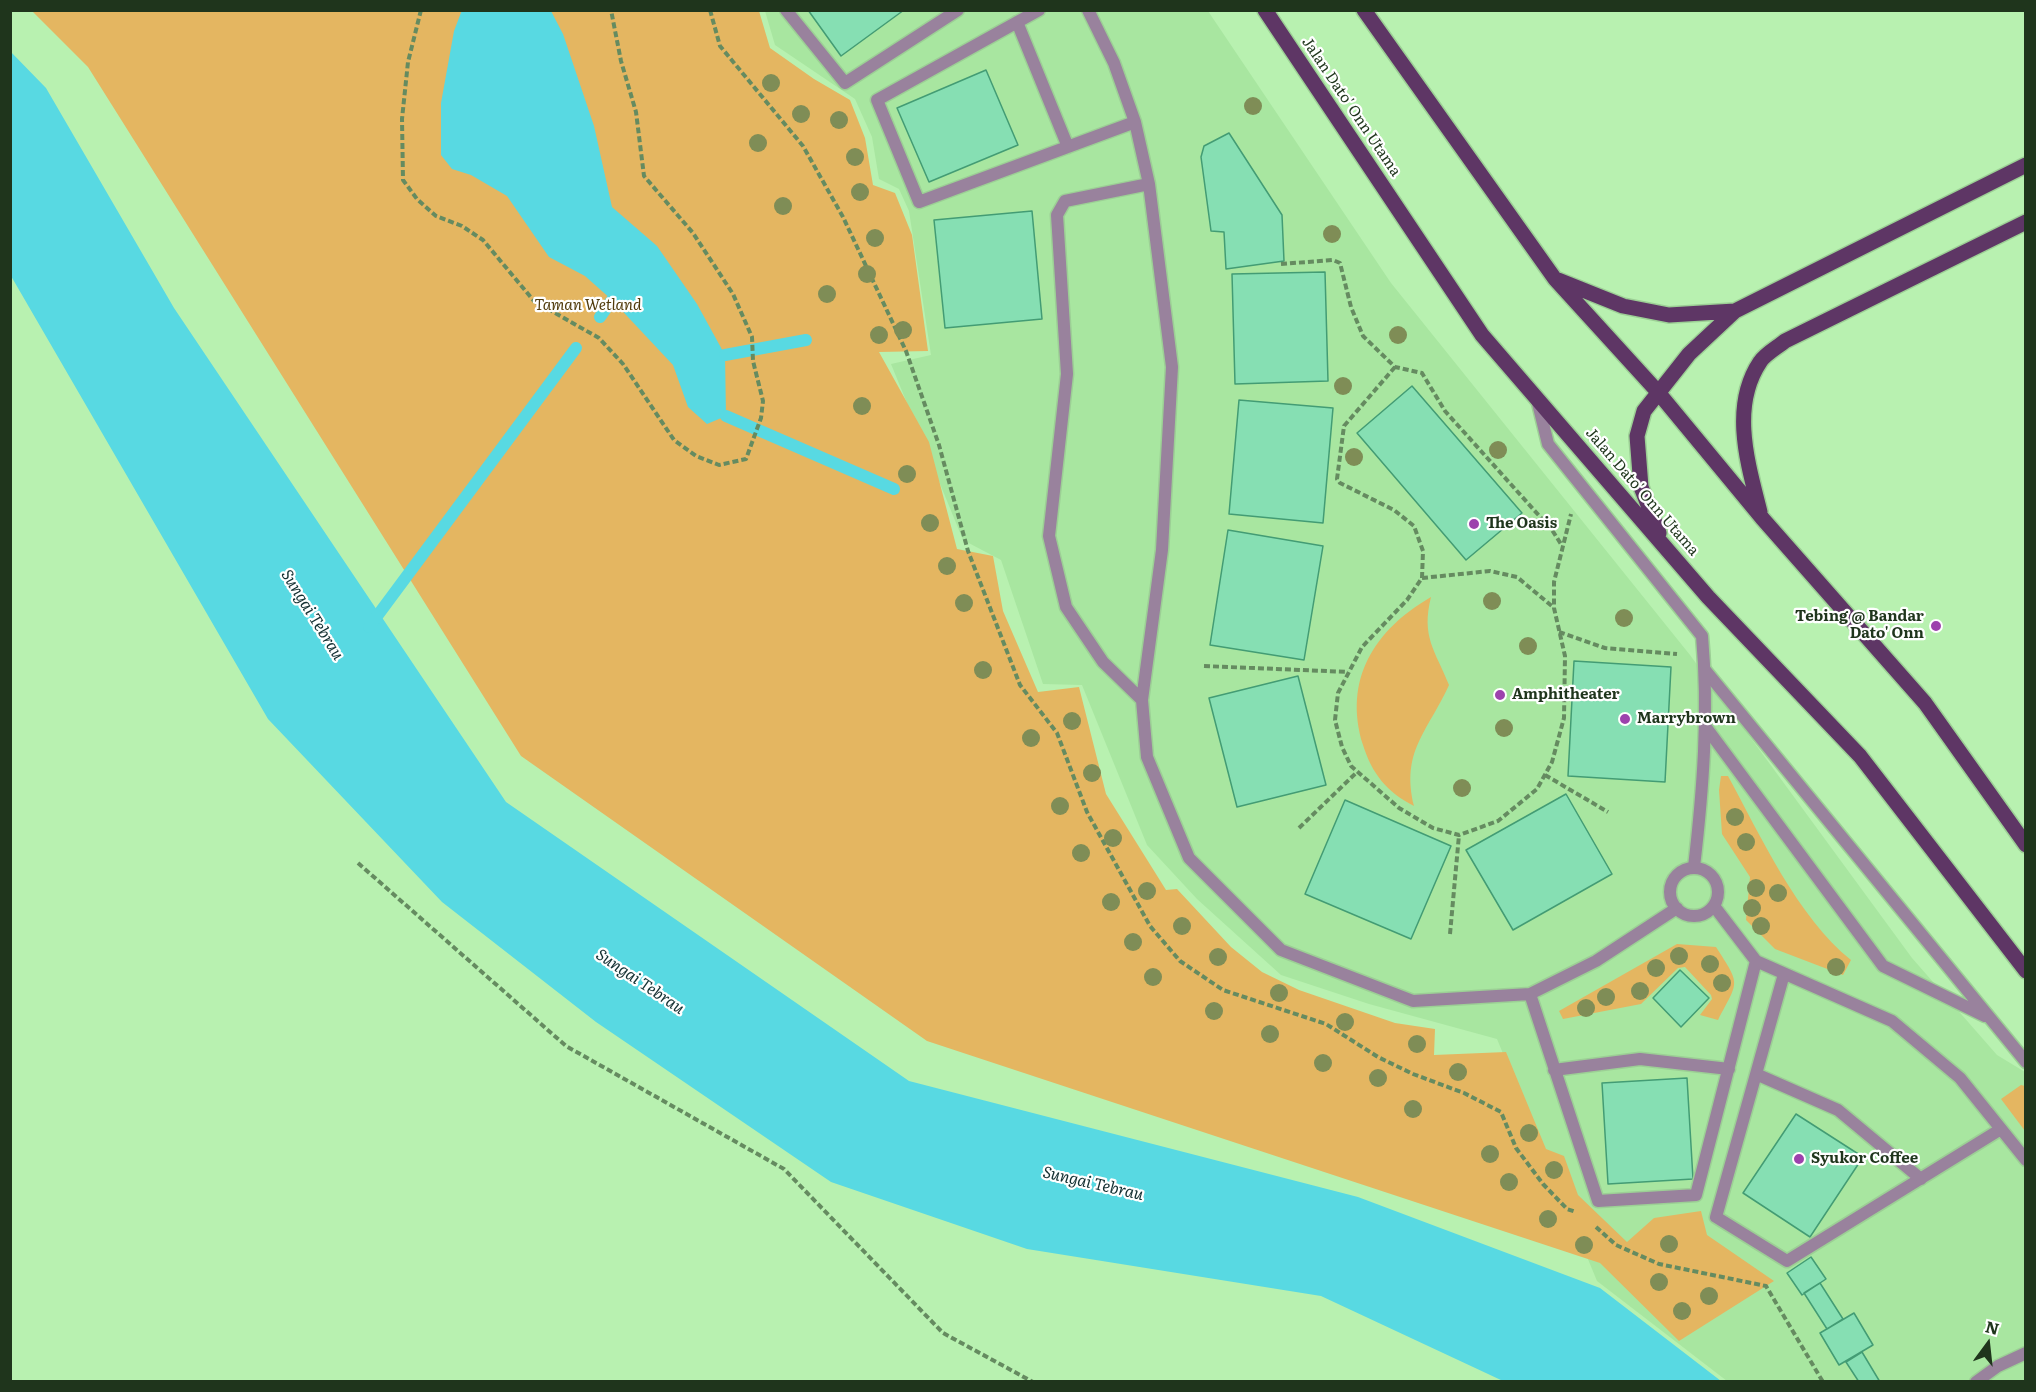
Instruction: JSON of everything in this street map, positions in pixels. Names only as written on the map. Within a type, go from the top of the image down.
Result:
[{"type":"main road","name":"Jalan Dato' Onn Utama","points":[[1265,10],[1482,334],[1708,597],[1860,756],[2025,971]]},
{"type":"main road","points":[[1364,10],[1555,279],[1657,391],[1761,518],[1925,703],[2025,845]]},
{"type":"main road","points":[[1665,546],[1641,487],[1637,436],[1644,411],[1657,391],[1689,354],[1735,311],[2025,165]]},
{"type":"main road","points":[[1761,518],[1748,465],[1743,425],[1747,390],[1761,360],[1785,341],[2025,222]]},
{"type":"main road","points":[[1555,279],[1623,306],[1669,315],[1735,311]]},
{"type":"street","points":[[786,10],[845,82],[954,12]]},
{"type":"street","points":[[1039,10],[877,100],[919,202],[1136,122]]},
{"type":"street","points":[[1088,10],[1114,63],[1136,122],[1149,184],[1172,367],[1162,550],[1142,700],[1147,757],[1190,858],[1281,950],[1413,1001],[1530,994],[1596,961],[1677,909]]},
{"type":"street","points":[[1017,22],[1068,147]]},
{"type":"street","points":[[1142,700],[1103,662],[1066,607],[1049,536],[1067,374],[1057,215],[1065,201],[1149,184]]},
{"type":"street","points":[[1537,397],[1548,444],[1702,636],[1705,670],[1704,788],[1694,867]]},
{"type":"street","points":[[1705,670],[2025,1062]]},
{"type":"street","points":[[1705,726],[1883,966],[1989,1018]]},
{"type":"street","points":[[1694,867],[1708,872],[1718,884],[1719,892],[1714,906],[1708,912],[1691,916],[1677,909],[1672,902],[1670,886],[1679,873],[1694,867]]},
{"type":"street","points":[[1714,906],[1756,961],[1892,1021],[1960,1078],[2025,1160]]},
{"type":"street","points":[[1530,994],[1598,1201],[1696,1195],[1756,961]]},
{"type":"street","points":[[1784,974],[1716,1217],[1787,1261],[2001,1129]]},
{"type":"street","points":[[1554,1070],[1640,1059],[1729,1069]]},
{"type":"street","points":[[1756,1074],[1838,1110],[1921,1179]]},
{"type":"street","points":[[1976,1382],[1998,1366],[2025,1353]]},
{"type":"path","points":[[421,10],[408,62],[402,119],[403,180],[417,199],[436,216],[462,226],[483,240],[534,301],[599,338],[623,364],[674,440],[696,456],[719,465],[746,459],[761,418],[763,401],[753,361],[752,337],[733,294],[693,233],[644,176],[636,112],[621,61],[611,10]]},
{"type":"path","points":[[710,10],[720,46],[803,146],[848,227],[906,351],[939,445],[968,551]]},
{"type":"path","points":[[1281,264],[1333,260],[1340,263],[1363,336],[1395,367],[1422,373],[1444,411],[1552,530],[1562,545]]},
{"type":"path","points":[[1395,367],[1344,426],[1337,479],[1340,483],[1394,510],[1414,526],[1423,551],[1422,578],[1407,600],[1362,647],[1338,693],[1335,720],[1342,747],[1351,766],[1399,808],[1433,828],[1459,835],[1498,821],[1537,789],[1552,762],[1564,717],[1565,656],[1554,608],[1554,582],[1572,510]]},
{"type":"path","points":[[1422,578],[1490,571],[1517,577],[1554,608]]},
{"type":"path","points":[[1559,632],[1605,648],[1680,654]]},
{"type":"path","points":[[1204,666],[1348,672]]},
{"type":"path","points":[[1299,828],[1357,772]]},
{"type":"path","points":[[1545,775],[1608,812]]},
{"type":"path","points":[[1450,934],[1459,835]]},
{"type":"path","points":[[358,863],[566,1046],[784,1169],[943,1333],[1033,1382]]},
{"type":"path","points":[[1766,1286],[1823,1382]]},
{"type":"shaded area","points":[[765,11],[1208,11],[1391,283],[1690,655],[1912,958],[1997,1055],[2025,1072],[2025,1381],[1727,1381],[1597,1281],[1497,1039],[1369,1004],[1281,975],[1197,899],[1147,845],[1082,685],[1043,684],[1001,560],[963,540],[891,364],[931,355],[909,211],[899,189],[879,179],[872,137],[855,99],[775,45]]},
{"type":"green space","name":"Taman Wetland","points":[[32,11],[759,11],[770,48],[814,79],[850,100],[865,138],[873,185],[895,193],[912,235],[928,351],[879,352],[929,442],[957,549],[993,556],[1003,611],[1038,692],[1079,687],[1106,794],[1166,890],[1177,889],[1231,947],[1262,972],[1299,990],[1395,1023],[1435,1029],[1434,1055],[1506,1052],[1546,1149],[1564,1156],[1578,1195],[1627,1242],[1654,1218],[1701,1211],[1707,1235],[1774,1281],[1679,1341],[1600,1263],[927,1041],[521,756],[88,67]]},
{"type":"green space","points":[[1431,597],[1428,623],[1431,643],[1449,685],[1418,743],[1414,756],[1411,787],[1414,806],[1388,788],[1371,765],[1363,745],[1358,721],[1357,699],[1368,659],[1379,641],[1411,610]]},
{"type":"green space","points":[[1721,776],[1728,776],[1797,899],[1814,922],[1851,960],[1843,975],[1775,949],[1746,920],[1750,877],[1722,834],[1719,790]]},
{"type":"green space","points":[[1677,944],[1716,947],[1730,969],[1734,983],[1733,990],[1718,1020],[1700,1015],[1712,999],[1711,995],[1685,967],[1678,968],[1641,1004],[1563,1019],[1559,1011]]},
{"type":"green space","points":[[2021,1085],[2025,1086],[2025,1131],[2001,1099]]},
{"type":"water","points":[[462,10],[551,11],[563,34],[594,126],[612,207],[657,246],[697,304],[725,355],[726,416],[707,424],[688,407],[673,365],[612,300],[585,276],[549,257],[507,196],[471,175],[452,169],[441,155],[441,103],[454,31]]},
{"type":"water","name":"Sungai Tebrau","points":[[10,51],[46,88],[174,308],[506,802],[909,1081],[1358,1197],[1600,1288],[1721,1381],[1503,1381],[1321,1296],[1027,1249],[831,1182],[596,1022],[442,902],[268,719],[11,276]]},
{"type":"building","points":[[808,10],[904,10],[841,56]]},
{"type":"building","points":[[986,70],[1018,145],[929,182],[897,108]]},
{"type":"building","points":[[1229,133],[1282,215],[1284,261],[1226,269],[1224,232],[1211,231],[1201,157],[1204,146]]},
{"type":"building","points":[[1032,211],[1042,319],[945,328],[934,220]]},
{"type":"building","points":[[1325,272],[1328,381],[1235,384],[1232,274]]},
{"type":"building","points":[[1412,386],[1522,513],[1466,560],[1357,433]]},
{"type":"building","points":[[1239,400],[1333,408],[1323,523],[1229,514]]},
{"type":"building","points":[[1228,530],[1323,546],[1304,660],[1210,645]]},
{"type":"building","points":[[1574,661],[1671,667],[1665,782],[1568,776]]},
{"type":"building","points":[[1298,676],[1326,785],[1237,807],[1209,698]]},
{"type":"building","points":[[1566,794],[1612,874],[1513,930],[1466,850]]},
{"type":"building","points":[[1345,800],[1451,846],[1411,939],[1305,894]]},
{"type":"building","points":[[1680,970],[1709,998],[1681,1027],[1653,998]]},
{"type":"building","points":[[1687,1078],[1693,1179],[1608,1184],[1602,1083]]},
{"type":"building","points":[[1796,1114],[1863,1157],[1810,1237],[1743,1193]]},
{"type":"building","points":[[1811,1257],[1826,1279],[1802,1295],[1787,1273]]},
{"type":"building","points":[[1820,1283],[1843,1319],[1827,1329],[1804,1293]]},
{"type":"building","points":[[1854,1313],[1873,1345],[1839,1365],[1820,1333]]},
{"type":"building","points":[[1862,1352],[1880,1382],[1859,1382],[1846,1362]]},
{"type":"waterway","points":[[600,317],[612,300]]},
{"type":"waterway","points":[[725,355],[806,340]]},
{"type":"waterway","points":[[369,627],[576,348]]},
{"type":"waterway","points":[[726,416],[894,489]]},
{"type":"place","name":"The Oasis","points":[[1474,524]]},
{"type":"place","name":"Tebing @ Bandar Dato' Onn","points":[[1936,626]]},
{"type":"place","name":"Amphitheater","points":[[1500,695]]},
{"type":"place","name":"Marrybrown","points":[[1625,719]]},
{"type":"place","name":"Syukor Coffee","points":[[1799,1159]]}]
